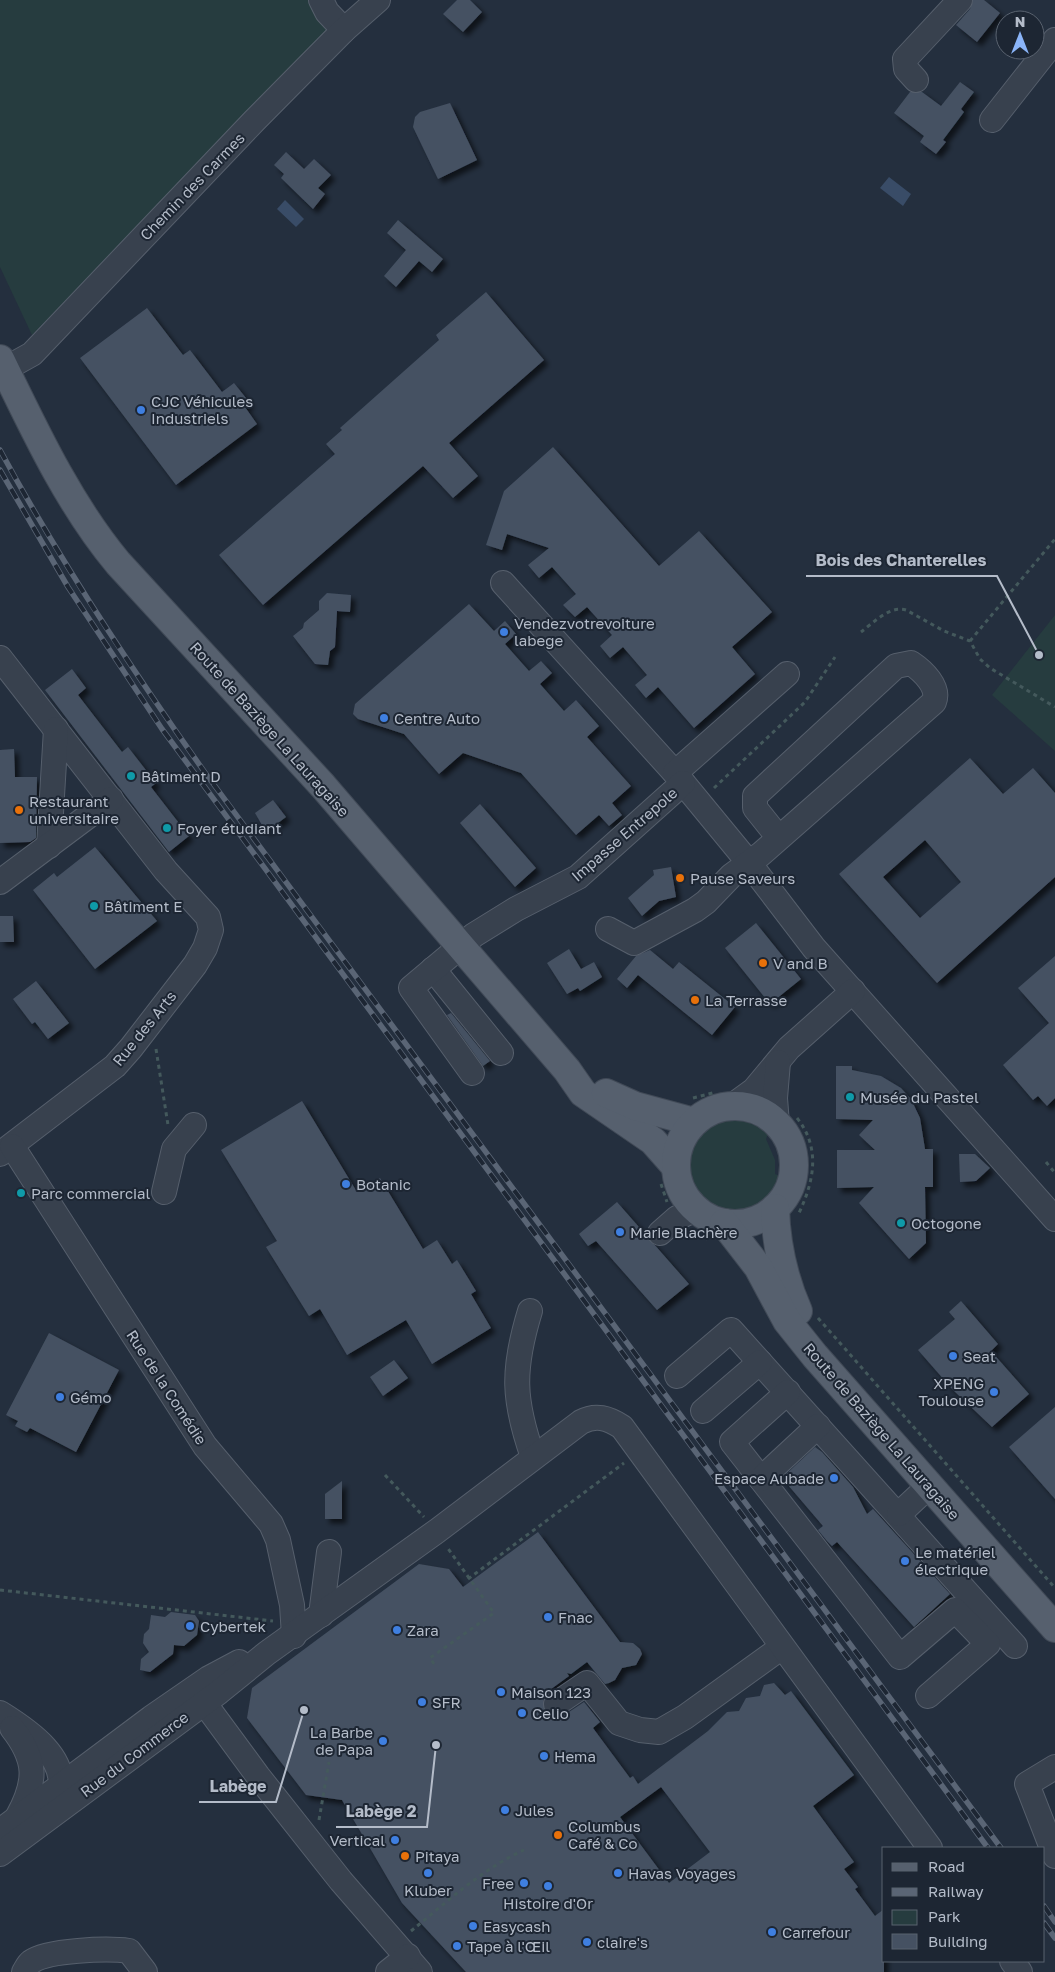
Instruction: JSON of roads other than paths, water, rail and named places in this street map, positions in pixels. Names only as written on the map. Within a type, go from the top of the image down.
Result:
[{"type":"main road","name":"Route de Baziège La Lauragaise","points":[[2,364],[65,486],[103,544],[323,786],[567,1070],[583,1093],[653,1141],[676,1167]]},
{"type":"main road","name":"Route de Baziège La Lauragaise","points":[[567,1070],[603,1091],[635,1106],[692,1111]]},
{"type":"main road","points":[[727,1098],[764,1114],[787,1120],[788,1139],[794,1157],[794,1176],[787,1194],[785,1214],[742,1224],[724,1223],[709,1218],[696,1209],[685,1197],[678,1182],[676,1167],[678,1150],[692,1111],[712,1111],[727,1098]]},
{"type":"main road","name":"Route de Baziège La Lauragaise","points":[[785,1214],[776,1240],[786,1284],[802,1321],[1055,1609]]},
{"type":"main road","name":"Route de Baziège La Lauragaise","points":[[724,1223],[758,1267],[787,1321],[929,1486],[1055,1628]]},
{"type":"street","points":[[321,0],[327,12],[344,30]]},
{"type":"street","name":"Chemin des Carmes","points":[[2,364],[32,354],[344,30],[378,0]]},
{"type":"street","points":[[916,80],[906,70],[905,59],[960,0]]},
{"type":"street","points":[[992,120],[1055,40]]},
{"type":"street","name":"Impasse Entrepole","points":[[503,583],[679,778],[749,863],[814,948],[1055,1219]]},
{"type":"street","points":[[0,882],[111,800],[1,662]]},
{"type":"street","points":[[608,929],[628,942],[641,941],[706,902],[730,876],[779,838],[934,702],[937,696],[936,690],[918,668],[911,663],[896,666],[755,796],[755,808],[779,838]]},
{"type":"street","points":[[679,778],[787,674]]},
{"type":"street","points":[[49,846],[56,729]]},
{"type":"street","name":"Impasse Entrepole","points":[[472,1073],[411,988],[460,945],[516,909],[578,877],[679,778]]},
{"type":"street","name":"Rue des Arts","points":[[6,1150],[115,1066],[144,1033],[205,948],[210,930],[208,917],[166,871],[111,800]]},
{"type":"street","points":[[433,969],[501,1053]]},
{"type":"street","points":[[727,1098],[754,1090],[789,1048],[852,991]]},
{"type":"street","points":[[778,1062],[775,1098],[787,1120]]},
{"type":"street","points":[[164,1192],[174,1149],[194,1125]]},
{"type":"street","name":"Rue de la Comédie","points":[[6,1150],[205,1446],[271,1524],[278,1540],[294,1630]]},
{"type":"street","points":[[660,1234],[677,1218],[696,1209]]},
{"type":"street","points":[[530,1312],[510,1387],[533,1457]]},
{"type":"street","points":[[677,1376],[731,1330],[899,1514],[1015,1646]]},
{"type":"street","points":[[703,1411],[760,1362]]},
{"type":"street","points":[[788,1392],[732,1442],[900,1656],[955,1610],[988,1644],[928,1696]]},
{"type":"street","name":"Rue du Commerce","points":[[8,1825],[61,1786],[199,1695],[267,1653],[294,1630],[321,1615],[437,1531],[580,1422],[599,1417],[610,1419],[622,1427],[929,1847]]},
{"type":"street","points":[[761,1479],[818,1426]]},
{"type":"street","points":[[899,1514],[929,1486]]},
{"type":"street","points":[[321,1615],[329,1552]]},
{"type":"street","points":[[556,1704],[587,1682],[619,1723],[640,1730],[659,1732],[685,1716],[782,1646]]},
{"type":"street","points":[[199,1695],[220,1725],[341,1881],[414,1964],[388,1972]]},
{"type":"street","name":"Rue du Commerce","points":[[0,1854],[54,1814],[199,1695]]},
{"type":"street","points":[[8,1825],[29,1797],[33,1768],[25,1747],[0,1713],[16,1723],[50,1752],[60,1774],[61,1786],[54,1814]]},
{"type":"street","points":[[1055,1768],[1027,1784],[1055,1856]]},
{"type":"street","points":[[24,1972],[29,1963],[41,1957],[105,1948],[129,1950],[144,1972]]},
{"type":"water","points":[[889,177],[911,194],[903,206],[880,188]]},
{"type":"water","points":[[285,200],[304,219],[296,227],[277,209]]},
{"type":"railway","points":[[0,450],[72,575],[206,774],[1000,1847]]},
{"type":"railway","points":[[0,470],[68,587],[162,729],[987,1847]]},
{"type":"railway","points":[[1045,1907],[1055,1922]]},
{"type":"railway","points":[[1045,1924],[1055,1938]]},
{"type":"place","name":"CJC Véhicules Industriels","points":[[141,410]]},
{"type":"place","name":"Vendezvotrevoiture labege","points":[[504,632]]},
{"type":"place","name":"Bois des Chanterelles","points":[[1039,655]]},
{"type":"place","name":"Centre Auto","points":[[384,718]]},
{"type":"place","name":"Bâtiment D","points":[[131,776]]},
{"type":"place","name":"Restaurant universitaire","points":[[19,810]]},
{"type":"place","name":"Foyer étudiant","points":[[167,828]]},
{"type":"place","name":"Pause Saveurs","points":[[680,878]]},
{"type":"place","name":"Bâtiment E","points":[[94,906]]},
{"type":"place","name":"V and B","points":[[763,963]]},
{"type":"place","name":"La Terrasse","points":[[695,1000]]},
{"type":"place","name":"Musée du Pastel","points":[[850,1097]]},
{"type":"place","name":"Botanic","points":[[346,1184]]},
{"type":"place","name":"Parc commercial","points":[[21,1193]]},
{"type":"place","name":"Octogone","points":[[901,1223]]},
{"type":"place","name":"Marie Blachère","points":[[620,1232]]},
{"type":"place","name":"Seat","points":[[953,1356]]},
{"type":"place","name":"XPENG Toulouse","points":[[994,1392]]},
{"type":"place","name":"Gémo","points":[[60,1397]]},
{"type":"place","name":"Espace Aubade","points":[[834,1478]]},
{"type":"place","name":"Le matériel électrique","points":[[905,1561]]},
{"type":"place","name":"Fnac","points":[[548,1617]]},
{"type":"place","name":"Cybertek","points":[[190,1626]]},
{"type":"place","name":"Zara","points":[[397,1630]]},
{"type":"place","name":"Maison 123","points":[[501,1692]]},
{"type":"place","name":"SFR","points":[[422,1702]]},
{"type":"place","name":"Labège","points":[[304,1710]]},
{"type":"place","name":"Celio","points":[[522,1713]]},
{"type":"place","name":"La Barbe de Papa","points":[[383,1741]]},
{"type":"place","name":"Labège 2","points":[[436,1745]]},
{"type":"place","name":"Hema","points":[[544,1756]]},
{"type":"place","name":"Jules","points":[[505,1810]]},
{"type":"place","name":"Columbus Café & Co","points":[[558,1835]]},
{"type":"place","name":"Vertical","points":[[395,1840]]},
{"type":"place","name":"Pitaya","points":[[405,1856]]},
{"type":"place","name":"Kluber","points":[[428,1873]]},
{"type":"place","name":"Havas Voyages","points":[[618,1873]]},
{"type":"place","name":"Free","points":[[524,1883]]},
{"type":"place","name":"Histoire d'Or","points":[[548,1886]]},
{"type":"place","name":"Easycash","points":[[473,1926]]},
{"type":"place","name":"Carrefour","points":[[772,1932]]},
{"type":"place","name":"claire's","points":[[587,1942]]},
{"type":"place","name":"Tape à l'Œil","points":[[457,1946]]}]
